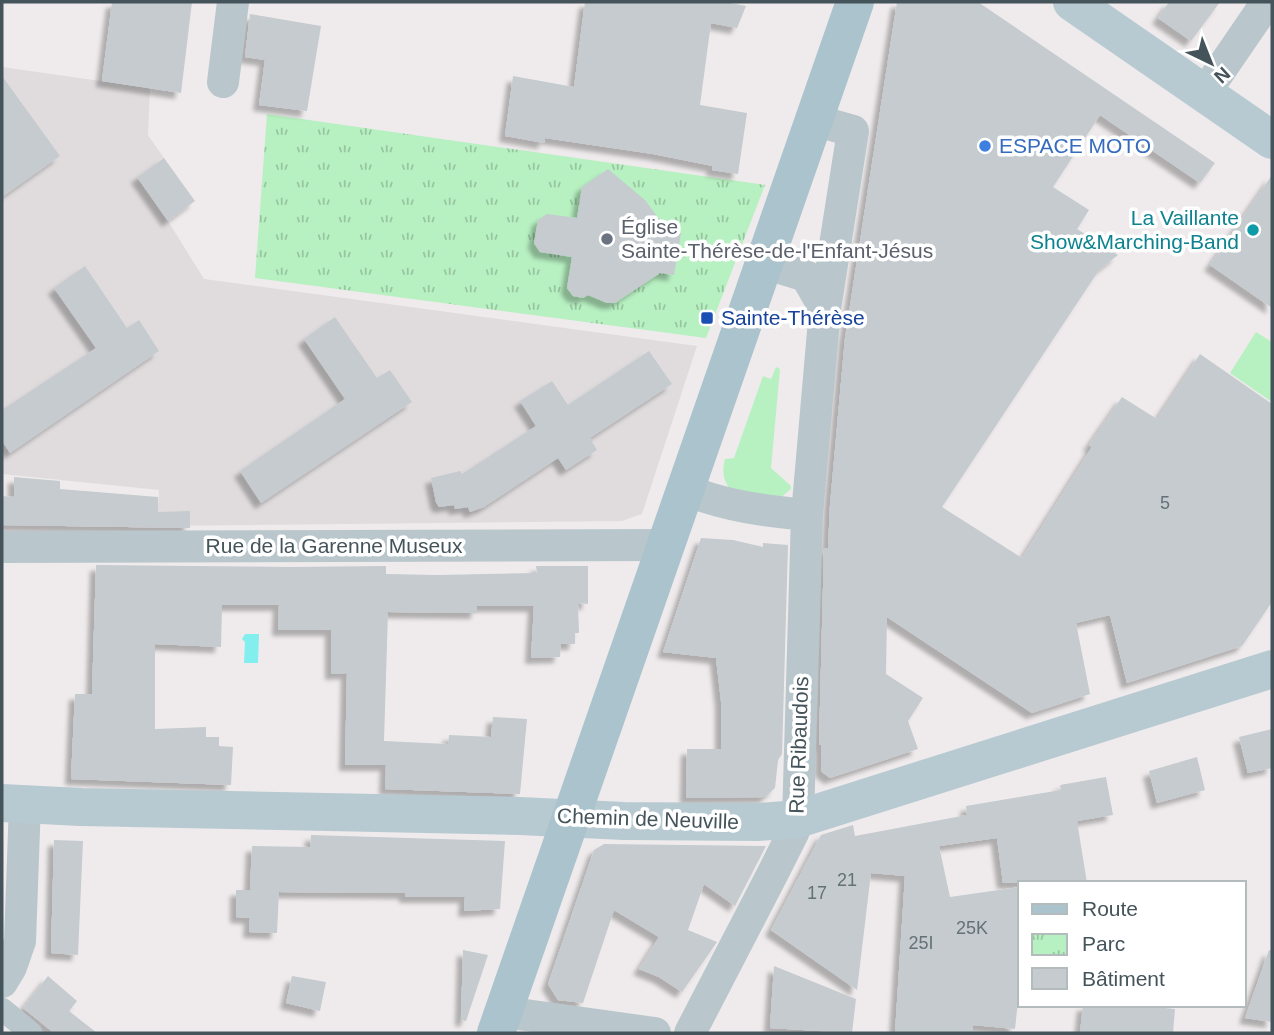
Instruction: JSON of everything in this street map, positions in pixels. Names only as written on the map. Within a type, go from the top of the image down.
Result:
[{"type":"main road","points":[[500,1023],[855,2]]},
{"type":"main road","points":[[1072,2],[1272,141]]},
{"type":"main road","name":"Chemin de Neuville","points":[[13,803],[81,807],[758,822],[798,819],[1272,669]]},
{"type":"street","points":[[223,82],[233,2]]},
{"type":"street","points":[[1204,94],[1267,2]]},
{"type":"street","name":"Rue Ribaudois","points":[[690,1033],[763,894],[798,819],[807,515],[825,309],[853,131],[814,120]]},
{"type":"street","points":[[764,263],[806,276],[825,309]]},
{"type":"street","points":[[685,490],[755,510],[807,515]]},
{"type":"street","name":"Rue de la Garenne Museux","points":[[2,547],[667,545]]},
{"type":"street","points":[[2,982],[11,967],[20,941],[13,803]]},
{"type":"street","points":[[2,1009],[31,1033]]},
{"type":"street","points":[[500,1023],[655,1033]]},
{"type":"shaded area","points":[[2,67],[150,88],[148,135],[164,158],[137,177],[204,279],[697,346],[642,514],[622,521],[157,526],[159,490],[2,474]]},
{"type":"green space","points":[[267,114],[765,185],[706,338],[255,278]]},
{"type":"green space","points":[[1256,332],[1272,342],[1272,402],[1230,373]]},
{"type":"green space","points":[[776,367],[780,369],[771,468],[791,486],[780,498],[729,488],[723,471],[725,459],[734,458],[763,376],[771,379]]},
{"type":"water","points":[[245,634],[259,634],[258,663],[244,663],[245,642],[242,639]]},
{"type":"building","points":[[112,2],[192,2],[181,93],[102,81]]},
{"type":"building","points":[[585,2],[725,2],[746,6],[737,28],[711,23],[700,105],[747,113],[738,174],[653,154],[545,138],[544,143],[505,136],[513,76],[574,87]]},
{"type":"building","points":[[897,2],[978,2],[1215,163],[1200,183],[1100,115],[1053,187],[1089,210],[1077,229],[1118,255],[1099,270],[942,507],[1022,558],[1092,447],[1089,445],[1122,397],[1157,419],[1200,354],[1272,404],[1272,602],[1242,646],[1127,683],[1110,615],[1076,623],[1090,694],[1032,713],[887,617],[886,674],[923,698],[908,721],[918,749],[830,778],[821,771],[819,745],[824,548],[828,549],[845,338]]},
{"type":"building","points":[[1169,2],[1220,2],[1191,41],[1158,18]]},
{"type":"building","points":[[250,14],[321,26],[307,111],[259,105],[265,60],[245,57]]},
{"type":"building","points":[[2,76],[60,156],[2,197]]},
{"type":"building","points":[[164,158],[195,201],[168,221],[137,177]]},
{"type":"building","name":"Église Sainte-Thérèse-de-l'Enfant-Jésus","points":[[608,169],[645,200],[668,231],[681,233],[674,275],[660,273],[615,303],[607,303],[588,295],[583,298],[573,296],[567,288],[572,257],[540,252],[534,243],[538,220],[547,214],[577,218],[582,187]]},
{"type":"building","name":"La Vaillante Show&Marching-Band","points":[[1272,175],[1272,308],[1210,265]]},
{"type":"building","points":[[85,266],[127,328],[139,320],[159,351],[10,453],[2,441],[2,410],[96,348],[54,288]]},
{"type":"building","points":[[335,317],[377,378],[390,370],[412,402],[261,503],[240,471],[345,399],[304,339]]},
{"type":"building","points":[[649,351],[672,384],[590,438],[597,450],[566,470],[558,458],[484,507],[470,512],[468,507],[439,507],[431,478],[460,471],[462,474],[536,426],[520,401],[552,381],[568,405]]},
{"type":"building","points":[[14,477],[60,481],[60,489],[158,497],[158,512],[190,511],[190,528],[2,525],[2,496],[14,497]]},
{"type":"building","points":[[701,538],[733,540],[763,547],[763,543],[788,545],[782,754],[778,760],[775,788],[765,797],[686,798],[687,749],[721,749],[721,701],[716,658],[663,652]]},
{"type":"building","points":[[96,565],[386,566],[386,574],[437,575],[537,573],[536,566],[588,566],[588,604],[578,603],[579,633],[575,633],[575,644],[561,644],[560,657],[531,658],[534,606],[477,606],[477,613],[388,612],[384,741],[448,744],[449,735],[491,737],[493,717],[527,719],[520,794],[385,789],[386,765],[345,765],[347,673],[331,674],[331,630],[278,630],[279,605],[222,605],[221,647],[155,644],[155,729],[206,727],[206,737],[219,737],[219,746],[233,747],[231,785],[71,779],[75,694],[92,694]]},
{"type":"building","points":[[1272,729],[1272,768],[1248,773],[1239,737]]},
{"type":"building","points":[[1197,757],[1205,790],[1157,803],[1149,771]]},
{"type":"building","points":[[1106,777],[1113,815],[1077,821],[1087,881],[1003,883],[997,838],[939,846],[950,897],[1018,887],[1018,1001],[1015,1029],[973,1025],[973,1033],[895,1033],[905,876],[871,873],[857,990],[771,930],[821,835],[853,825],[855,836],[967,815],[966,806],[1061,790],[1060,785]]},
{"type":"building","points":[[311,835],[505,841],[500,909],[464,911],[465,897],[405,897],[405,893],[279,892],[277,933],[249,932],[250,918],[236,917],[236,890],[250,890],[252,846],[310,847]]},
{"type":"building","points":[[54,840],[83,841],[78,955],[51,953]]},
{"type":"building","points":[[604,844],[766,846],[735,906],[704,884],[688,930],[717,942],[682,992],[659,977],[639,969],[659,937],[614,910],[583,1003],[558,1000],[548,984],[594,850]]},
{"type":"building","points":[[463,950],[488,955],[466,1021],[461,1020]]},
{"type":"building","points":[[1269,950],[1272,951],[1272,1022],[1245,1018]]},
{"type":"building","points":[[774,966],[856,999],[852,1033],[770,1028]]},
{"type":"building","points":[[48,976],[77,1001],[69,1011],[97,1033],[54,1033],[23,1008]]},
{"type":"building","points":[[292,976],[326,982],[320,1011],[286,1003]]},
{"type":"building","points":[[1083,1007],[1175,1009],[1173,1033],[1080,1033]]},
{"type":"place","name":"ESPACE MOTO","points":[[985,146]]},
{"type":"place","name":"La Vaillante Show&Marching-Band","points":[[1253,230]]},
{"type":"place","name":"Église Sainte-Thérèse-de-l'Enfant-Jésus","points":[[607,239]]},
{"type":"place","name":"Sainte-Thérèse","points":[[707,318]]}]
